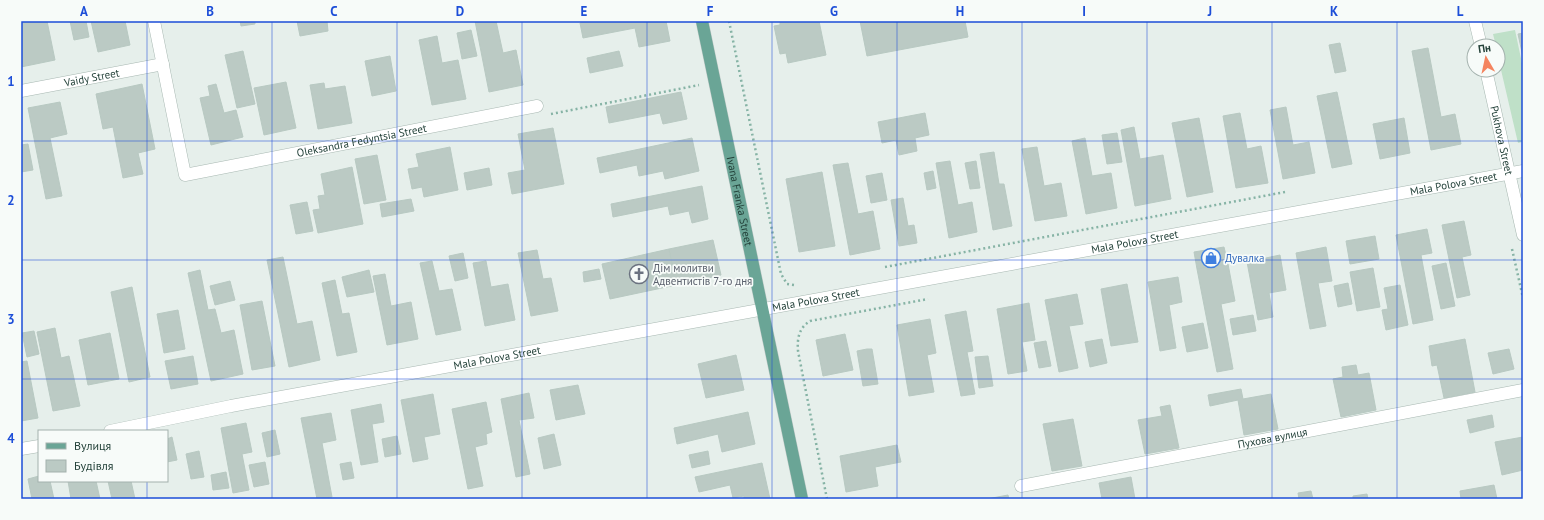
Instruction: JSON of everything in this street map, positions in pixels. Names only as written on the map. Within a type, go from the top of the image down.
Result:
[{"type":"main road","name":"Ivana Franka Street","points":[[702,21],[802,499]]},
{"type":"street","points":[[154,21],[163,64]]},
{"type":"street","points":[[1475,21],[1479,38]]},
{"type":"street","name":"Vaidy Street","points":[[21,92],[163,64]]},
{"type":"street","name":"Oleksandra Fedyntsia Street","points":[[163,64],[186,175],[537,106]]},
{"type":"street","name":"Pukhova Street","points":[[1488,78],[1523,235]]},
{"type":"street","name":"Mala Polova Street","points":[[115,430],[238,405],[1523,171]]},
{"type":"street","name":"Пухова вулиця","points":[[1021,486],[1523,390]]},
{"type":"street","points":[[21,449],[38,446]]},
{"type":"path","points":[[729,21],[781,274],[787,284],[797,284]]},
{"type":"path","points":[[537,106],[545,112],[554,114],[715,82]]},
{"type":"path","points":[[880,268],[1285,192]]},
{"type":"path","points":[[1511,244],[1523,298]]},
{"type":"path","points":[[827,499],[798,351],[800,332],[804,325],[810,322],[935,298]]},
{"type":"green space","points":[[1515,30],[1523,68],[1523,142],[1518,143],[1503,78],[1506,78],[1506,38],[1494,38],[1493,34]]},
{"type":"building","points":[[21,21],[47,21],[55,60],[21,67]]},
{"type":"building","points":[[70,21],[86,21],[89,37],[74,40]]},
{"type":"building","points":[[91,21],[125,21],[130,45],[98,52]]},
{"type":"building","points":[[240,21],[255,21],[255,24],[241,26]]},
{"type":"building","points":[[297,21],[327,21],[328,31],[300,36]]},
{"type":"building","points":[[475,21],[496,21],[503,53],[516,50],[523,85],[489,92]]},
{"type":"building","points":[[590,21],[666,21],[670,41],[639,47],[635,28],[583,38],[580,23]]},
{"type":"building","points":[[780,21],[819,21],[826,55],[788,63],[786,53],[780,54],[774,26],[780,25]]},
{"type":"building","points":[[860,21],[965,21],[968,37],[867,56]]},
{"type":"building","points":[[471,30],[477,56],[462,59],[457,33]]},
{"type":"building","points":[[1523,33],[1523,57],[1518,34]]},
{"type":"building","points":[[437,36],[442,63],[458,60],[466,99],[432,105],[419,40]]},
{"type":"building","points":[[1340,43],[1346,71],[1335,73],[1329,45]]},
{"type":"building","points":[[1428,48],[1441,117],[1455,114],[1461,144],[1431,150],[1412,51]]},
{"type":"building","points":[[243,51],[255,104],[237,108],[225,55]]},
{"type":"building","points":[[619,51],[623,66],[590,73],[587,58]]},
{"type":"building","points":[[390,56],[396,91],[372,96],[365,61]]},
{"type":"building","points":[[286,82],[296,128],[264,135],[254,88]]},
{"type":"building","points":[[324,83],[325,89],[345,86],[352,123],[318,129],[310,85]]},
{"type":"building","points":[[142,84],[155,149],[138,153],[143,174],[123,178],[113,127],[103,129],[96,94]]},
{"type":"building","points":[[216,84],[224,113],[236,110],[243,137],[211,145],[200,98],[210,96],[208,86]]},
{"type":"building","points":[[681,92],[687,119],[663,124],[660,113],[609,123],[606,107]]},
{"type":"building","points":[[1337,92],[1352,164],[1332,168],[1317,96]]},
{"type":"building","points":[[60,102],[67,134],[50,138],[62,196],[46,199],[28,108]]},
{"type":"building","points":[[1286,107],[1293,145],[1309,142],[1315,173],[1283,179],[1270,110]]},
{"type":"building","points":[[925,113],[929,135],[915,138],[917,151],[899,155],[896,140],[882,143],[878,122]]},
{"type":"building","points":[[1240,113],[1247,149],[1261,146],[1268,183],[1236,188],[1223,116]]},
{"type":"building","points":[[1199,118],[1213,192],[1187,197],[1172,123]]},
{"type":"building","points":[[1404,118],[1410,153],[1380,159],[1373,124]]},
{"type":"building","points":[[1134,127],[1140,159],[1163,155],[1171,199],[1135,206],[1121,130]]},
{"type":"building","points":[[553,128],[564,184],[512,194],[508,173],[525,170],[518,134]]},
{"type":"building","points":[[1117,133],[1122,162],[1107,164],[1102,135]]},
{"type":"building","points":[[692,138],[699,171],[665,179],[663,171],[639,176],[637,165],[600,173],[597,158]]},
{"type":"building","points":[[1085,138],[1092,176],[1111,173],[1117,208],[1086,214],[1072,141]]},
{"type":"building","points":[[28,144],[33,170],[21,172],[21,145]]},
{"type":"building","points":[[450,147],[458,190],[424,197],[422,187],[412,189],[408,169],[419,167],[416,154]]},
{"type":"building","points":[[1037,147],[1044,186],[1061,183],[1067,216],[1035,221],[1022,149]]},
{"type":"building","points":[[994,152],[999,184],[1004,184],[1012,226],[993,230],[980,154]]},
{"type":"building","points":[[377,155],[386,200],[364,204],[355,159]]},
{"type":"building","points":[[950,161],[958,205],[972,202],[977,232],[949,238],[936,163]]},
{"type":"building","points":[[976,161],[980,188],[970,189],[965,163]]},
{"type":"building","points":[[848,163],[858,214],[873,211],[880,249],[850,255],[833,165]]},
{"type":"building","points":[[352,167],[363,224],[318,233],[313,210],[320,209],[318,196],[325,195],[321,174]]},
{"type":"building","points":[[489,168],[492,185],[467,190],[464,173]]},
{"type":"building","points":[[933,171],[936,188],[927,190],[924,173]]},
{"type":"building","points":[[822,172],[835,246],[799,252],[786,179]]},
{"type":"building","points":[[882,173],[887,200],[871,203],[866,176]]},
{"type":"building","points":[[702,186],[708,219],[692,223],[689,211],[670,215],[668,206],[613,217],[611,204]]},
{"type":"building","points":[[903,198],[908,226],[914,225],[917,243],[899,246],[891,200]]},
{"type":"building","points":[[411,199],[414,211],[382,217],[380,204]]},
{"type":"building","points":[[307,202],[313,231],[296,234],[290,205]]},
{"type":"building","points":[[1464,221],[1471,255],[1462,257],[1470,295],[1457,298],[1442,225]]},
{"type":"building","points":[[1427,229],[1432,253],[1421,255],[1433,320],[1413,324],[1396,235]]},
{"type":"building","points":[[1375,236],[1379,259],[1350,264],[1346,241]]},
{"type":"building","points":[[713,240],[721,275],[676,285],[669,249]]},
{"type":"building","name":"Дувалка","points":[[1224,247],[1228,264],[1197,269],[1194,252]]},
{"type":"building","points":[[1326,247],[1332,281],[1318,283],[1326,326],[1310,329],[1296,253]]},
{"type":"building","name":"Дім молитви Адвентистів 7-го дня","points":[[669,249],[676,285],[610,299],[602,264]]},
{"type":"building","points":[[537,250],[543,279],[551,278],[558,311],[531,316],[518,253]]},
{"type":"building","points":[[463,253],[468,278],[455,281],[449,256]]},
{"type":"building","points":[[1280,255],[1286,290],[1269,293],[1273,317],[1258,320],[1247,262]]},
{"type":"building","points":[[283,257],[297,324],[312,321],[320,360],[289,367],[267,260]]},
{"type":"building","points":[[432,261],[439,291],[452,289],[461,330],[436,335],[420,263]]},
{"type":"building","points":[[486,261],[491,287],[508,284],[515,320],[485,326],[473,263]]},
{"type":"building","points":[[1446,263],[1455,306],[1441,309],[1432,266]]},
{"type":"building","points":[[1228,264],[1235,301],[1221,304],[1233,369],[1217,372],[1197,269]]},
{"type":"building","points":[[1373,268],[1380,307],[1357,311],[1350,272]]},
{"type":"building","points":[[599,269],[601,279],[584,282],[583,272]]},
{"type":"building","points":[[200,270],[208,310],[215,309],[221,333],[234,330],[243,374],[211,381],[188,273]]},
{"type":"building","points":[[369,270],[374,292],[347,297],[342,277]]},
{"type":"building","points":[[385,274],[391,306],[411,302],[418,339],[387,345],[373,276]]},
{"type":"building","points":[[1178,277],[1182,302],[1169,305],[1176,348],[1160,351],[1148,282]]},
{"type":"building","points":[[335,280],[342,314],[349,313],[357,352],[337,356],[322,283]]},
{"type":"building","points":[[230,281],[235,300],[215,305],[210,286]]},
{"type":"building","points":[[1348,283],[1352,304],[1338,307],[1334,286]]},
{"type":"building","points":[[1127,284],[1138,342],[1111,346],[1101,289]]},
{"type":"building","points":[[1400,285],[1408,325],[1386,330],[1382,310],[1388,309],[1384,288]]},
{"type":"building","points":[[132,287],[150,377],[129,382],[111,292]]},
{"type":"building","points":[[1077,294],[1083,324],[1069,326],[1078,368],[1059,372],[1045,300]]},
{"type":"building","points":[[262,301],[275,366],[252,370],[240,305]]},
{"type":"building","points":[[1029,303],[1035,340],[1022,342],[1027,371],[1008,374],[997,309]]},
{"type":"building","points":[[178,310],[185,349],[164,353],[157,314]]},
{"type":"building","points":[[966,311],[973,351],[967,352],[975,394],[961,396],[945,315]]},
{"type":"building","points":[[1253,315],[1256,331],[1233,335],[1230,319]]},
{"type":"building","points":[[930,319],[936,353],[927,355],[934,392],[909,396],[897,325]]},
{"type":"building","points":[[1203,323],[1208,348],[1187,352],[1182,327]]},
{"type":"building","points":[[55,328],[61,358],[69,356],[80,406],[53,411],[37,332]]},
{"type":"building","points":[[34,331],[39,354],[27,357],[22,333]]},
{"type":"building","points":[[110,333],[119,379],[88,385],[79,340]]},
{"type":"building","points":[[845,334],[853,370],[823,376],[816,340]]},
{"type":"building","points":[[1102,339],[1107,363],[1090,367],[1085,342]]},
{"type":"building","points":[[1465,339],[1475,392],[1444,398],[1437,365],[1432,366],[1429,346]]},
{"type":"building","points":[[1046,341],[1051,366],[1039,368],[1034,343]]},
{"type":"building","points":[[872,349],[878,384],[863,386],[857,351]]},
{"type":"building","points":[[1509,349],[1514,369],[1493,374],[1488,353]]},
{"type":"building","points":[[736,355],[744,390],[706,398],[698,364]]},
{"type":"building","points":[[193,356],[198,384],[171,389],[165,361]]},
{"type":"building","points":[[988,356],[993,386],[979,388],[975,357]]},
{"type":"building","points":[[27,361],[38,418],[21,421],[21,362]]},
{"type":"building","points":[[1356,365],[1358,375],[1369,373],[1376,410],[1341,417],[1333,379],[1343,377],[1342,367]]},
{"type":"building","points":[[578,385],[585,414],[556,420],[550,390]]},
{"type":"building","points":[[1241,389],[1243,399],[1271,394],[1278,429],[1244,435],[1238,400],[1210,406],[1208,395]]},
{"type":"building","points":[[529,393],[534,418],[519,420],[530,474],[516,477],[501,399]]},
{"type":"building","points":[[433,394],[440,434],[424,437],[428,459],[413,462],[401,400]]},
{"type":"building","points":[[486,402],[492,432],[486,434],[487,444],[475,447],[483,486],[468,489],[452,409]]},
{"type":"building","points":[[381,404],[384,422],[372,424],[378,462],[361,465],[351,410]]},
{"type":"building","points":[[1170,405],[1179,448],[1145,454],[1138,420],[1162,416],[1160,407]]},
{"type":"building","points":[[748,412],[755,444],[722,452],[718,434],[677,444],[674,428]]},
{"type":"building","points":[[331,413],[336,440],[322,443],[332,497],[317,499],[301,418]]},
{"type":"building","points":[[1492,415],[1494,427],[1470,433],[1467,420]]},
{"type":"building","points":[[1073,419],[1082,466],[1052,471],[1043,424]]},
{"type":"building","points":[[246,423],[252,452],[242,454],[249,490],[233,493],[221,428]]},
{"type":"building","points":[[275,430],[280,454],[267,457],[262,433]]},
{"type":"building","points":[[554,434],[561,465],[544,469],[538,438]]},
{"type":"building","points":[[397,436],[401,454],[385,457],[382,439]]},
{"type":"building","points":[[172,437],[177,460],[168,462],[168,439]]},
{"type":"building","points":[[1523,437],[1523,470],[1502,475],[1495,442]]},
{"type":"building","points":[[897,445],[901,462],[875,467],[878,486],[846,492],[840,456]]},
{"type":"building","points":[[199,451],[204,477],[191,479],[186,454]]},
{"type":"building","points":[[708,451],[710,464],[692,468],[689,455]]},
{"type":"building","points":[[265,462],[269,484],[254,487],[249,465]]},
{"type":"building","points":[[351,462],[354,478],[343,480],[340,464]]},
{"type":"building","points":[[762,463],[770,499],[744,499],[744,496],[733,498],[730,485],[699,492],[695,477]]},
{"type":"building","points":[[226,472],[229,488],[213,490],[211,475]]},
{"type":"building","points":[[38,476],[38,482],[50,482],[54,499],[32,499],[28,479]]},
{"type":"building","points":[[1131,477],[1135,499],[1102,499],[1099,483]]},
{"type":"building","points":[[68,482],[96,482],[100,499],[71,499]]},
{"type":"building","points":[[108,482],[131,482],[135,499],[112,499]]},
{"type":"building","points":[[1494,485],[1497,499],[1461,499],[1460,491]]},
{"type":"building","points":[[1311,491],[1313,499],[1299,499],[1298,493]]},
{"type":"building","points":[[1367,494],[1368,499],[1353,499],[1353,496]]},
{"type":"building","points":[[1008,495],[1009,499],[987,499]]},
{"type":"place","name":"Дувалка","points":[[1211,258]]},
{"type":"place","name":"Дім молитви Адвентистів 7-го дня","points":[[639,274]]}]
